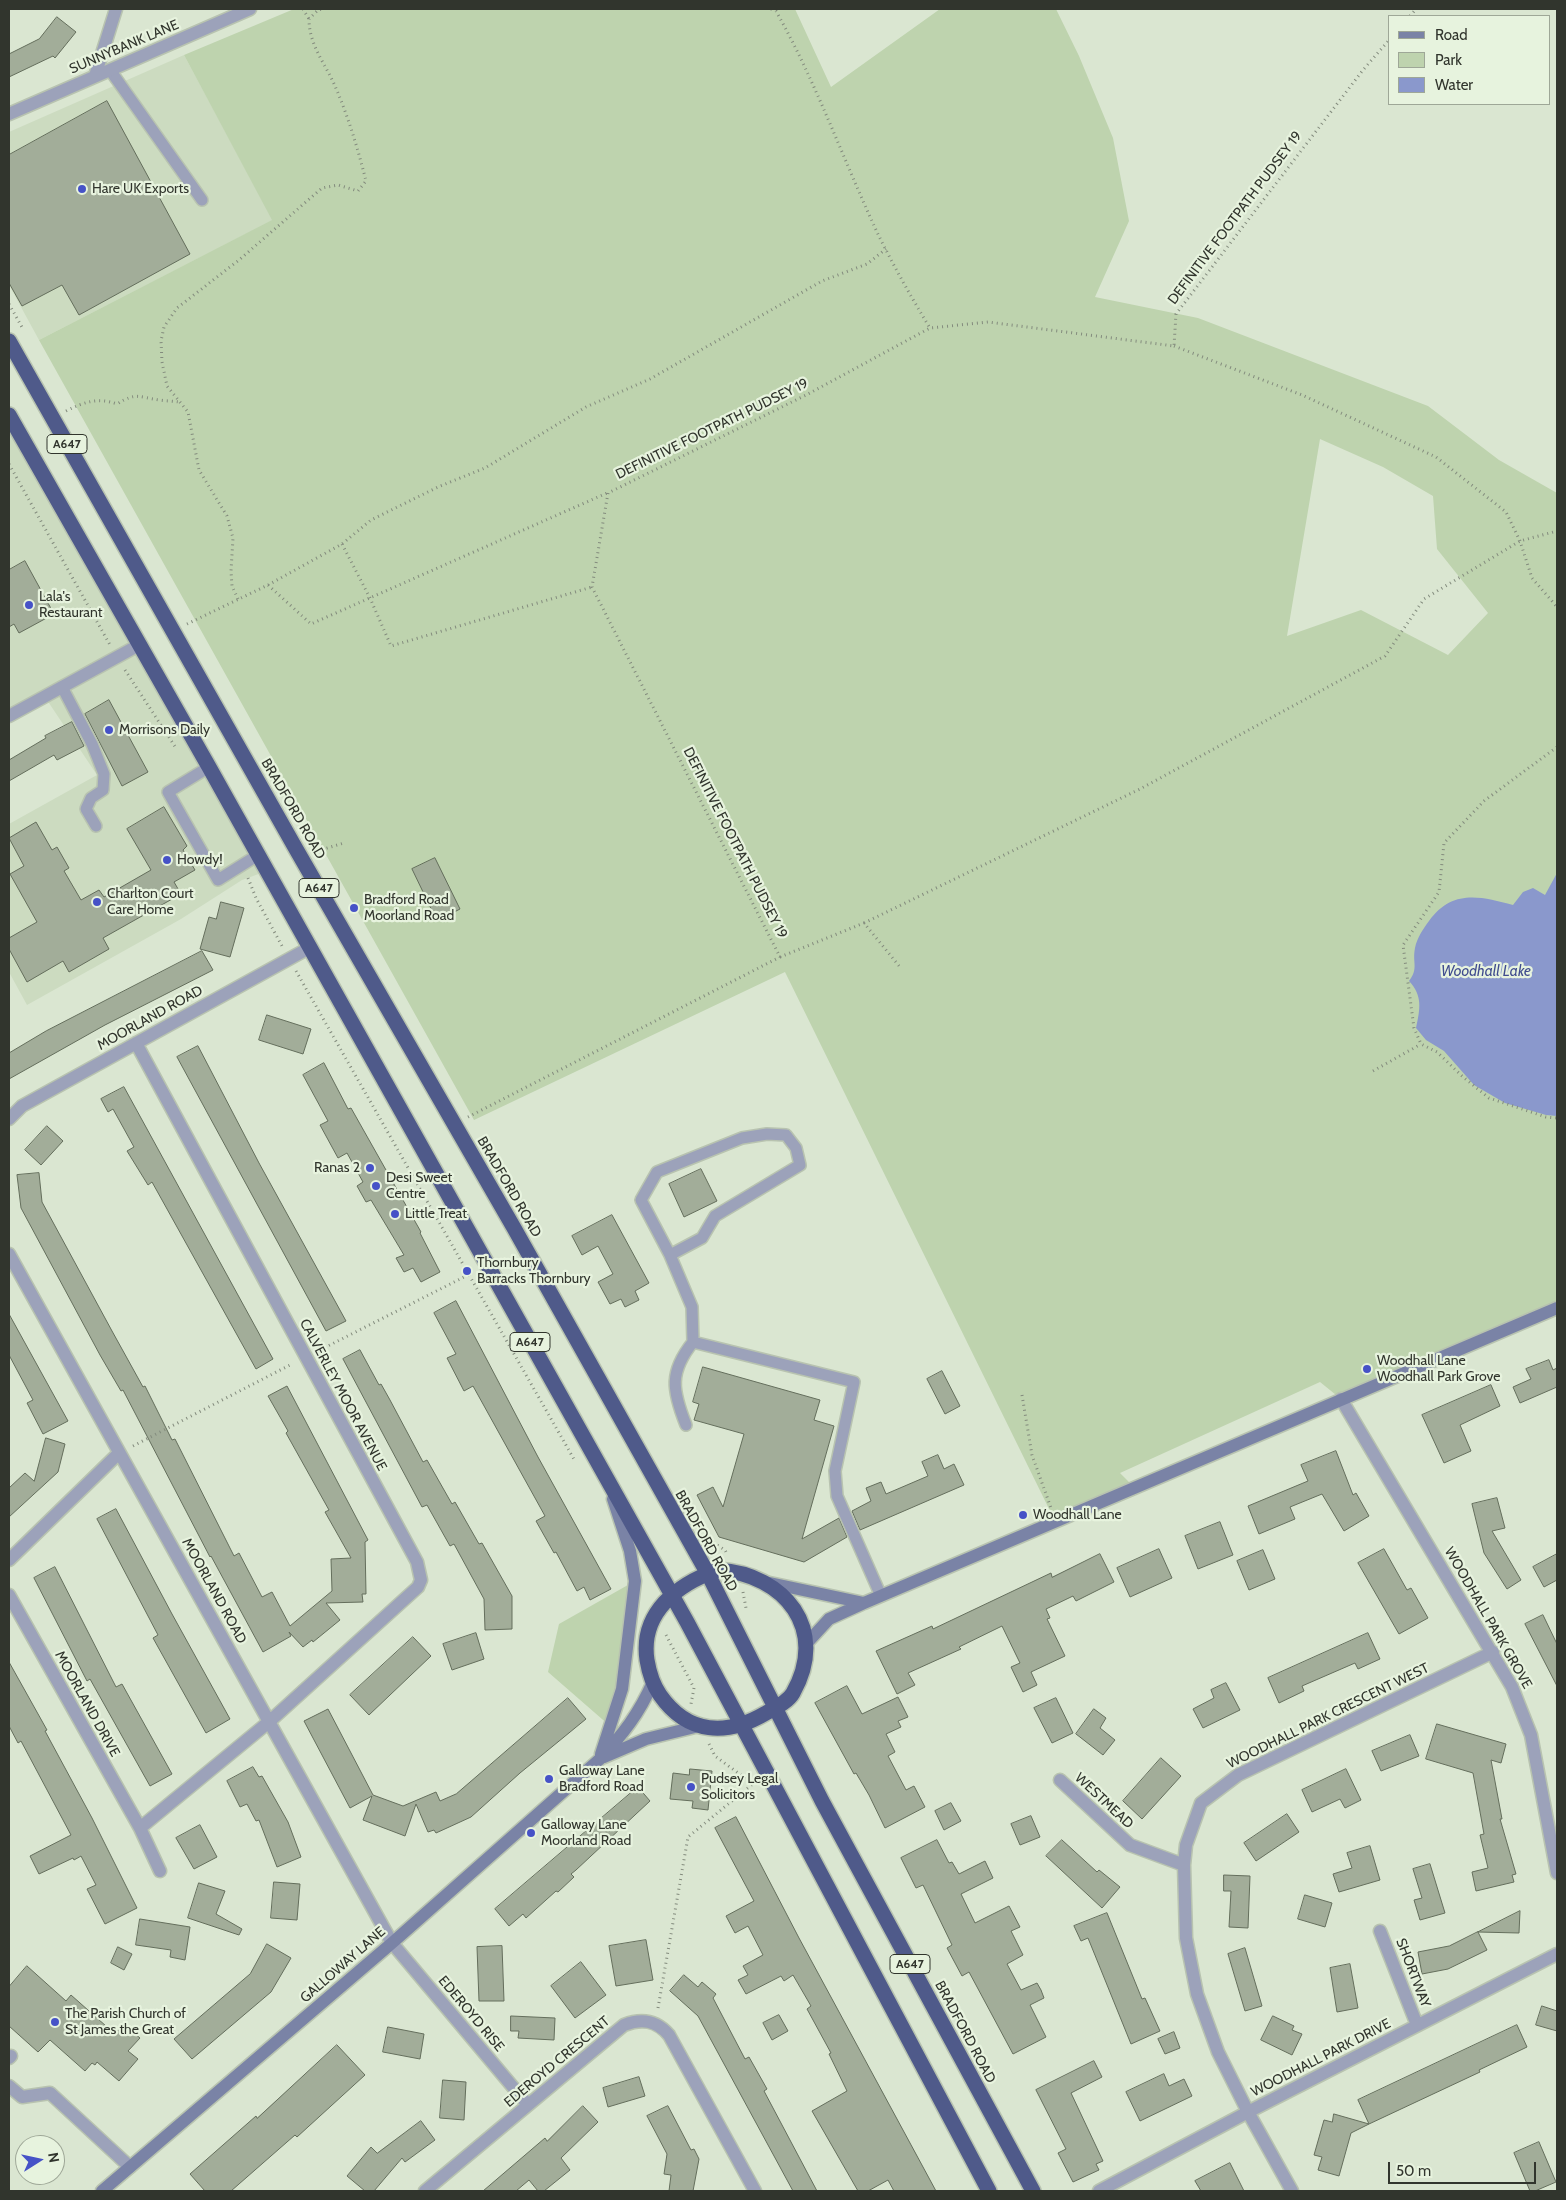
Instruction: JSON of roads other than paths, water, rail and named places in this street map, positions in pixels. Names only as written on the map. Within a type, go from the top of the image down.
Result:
[{"type":"highway","name":"BRADFORD ROAD","points":[[9,341],[514,1228],[708,1574],[822,1801],[1033,2191]]},
{"type":"highway","name":"A647","points":[[10,420],[209,767],[672,1596],[989,2191]]},
{"type":"highway","points":[[718,1570],[734,1571],[750,1574],[765,1582],[792,1604],[804,1631],[806,1644],[805,1661],[793,1694],[776,1708],[742,1726],[727,1729],[699,1726],[676,1712],[666,1703],[653,1682],[647,1655],[649,1626],[659,1609],[672,1596],[708,1574],[718,1570]]},
{"type":"main road","points":[[806,1644],[829,1619],[864,1603],[1056,1523],[1341,1399],[1557,1308]]},
{"type":"main road","points":[[600,1759],[622,1689],[635,1581],[630,1550],[607,1480]]},
{"type":"main road","points":[[765,1582],[864,1603]]},
{"type":"main road","name":"GALLOWAY LANE","points":[[102,2191],[392,1943],[600,1759],[640,1710],[653,1682]]},
{"type":"main road","name":"GALLOWAY LANE","points":[[600,1759],[646,1739],[699,1726]]},
{"type":"street","points":[[95,76],[116,9]]},
{"type":"street","name":"SUNNYBANK LANE","points":[[9,114],[250,9]]},
{"type":"street","points":[[9,716],[139,645]]},
{"type":"street","name":"MOORLAND ROAD","points":[[9,1119],[22,1106],[309,948]]},
{"type":"street","name":"CALVERLEY MOOR AVENUE","points":[[136,1043],[420,1570],[421,1580],[418,1587],[270,1721]]},
{"type":"street","name":"MOORLAND ROAD","points":[[9,1254],[392,1943]]},
{"type":"street","name":"WOODHALL PARK GROVE","points":[[1341,1399],[1493,1652],[1512,1687],[1531,1735],[1557,1873]]},
{"type":"street","points":[[9,1560],[120,1453]]},
{"type":"street","name":"MOORLAND DRIVE","points":[[9,1595],[140,1828],[160,1871]]},
{"type":"street","name":"WOODHALL PARK CRESCENT WEST","points":[[1292,2191],[1248,2112],[1218,2052],[1197,1994],[1186,1938],[1184,1866],[1186,1845],[1201,1803],[1238,1775],[1493,1652]]},
{"type":"street","points":[[140,1828],[270,1721]]},
{"type":"street","name":"WESTMEAD","points":[[1060,1780],[1130,1845],[1184,1866]]},
{"type":"street","name":"SHORTWAY","points":[[1380,1932],[1417,2025]]},
{"type":"street","name":"EDEROYD RISE","points":[[392,1943],[528,2105]]},
{"type":"street","name":"WOODHALL PARK DRIVE","points":[[1099,2191],[1248,2112],[1557,1954]]},
{"type":"street","name":"EDEROYD CRESCENT","points":[[426,2191],[624,2025],[634,2021],[645,2020],[655,2023],[669,2035],[752,2190]]},
{"type":"street","points":[[9,2086],[22,2097],[50,2093],[130,2167]]},
{"type":"lane","points":[[110,70],[202,200]]},
{"type":"lane","points":[[62,687],[92,744],[104,774],[103,790],[91,798],[86,809],[96,826]]},
{"type":"lane","points":[[209,767],[168,792],[218,880],[258,855]]},
{"type":"lane","points":[[670,1255],[702,1238],[715,1216],[800,1165],[796,1148],[786,1135],[767,1134],[742,1138],[657,1172],[641,1200],[670,1255],[692,1307],[693,1342],[683,1355],[676,1370],[674,1385],[678,1404],[686,1425]]},
{"type":"lane","points":[[693,1342],[854,1382],[835,1471],[837,1496],[881,1596]]},
{"type":"water","name":"Woodhall Lake","points":[[1557,873],[1557,1116],[1546,1115],[1505,1103],[1474,1085],[1444,1051],[1426,1040],[1416,1028],[1419,1003],[1417,992],[1409,981],[1415,969],[1414,953],[1422,930],[1438,911],[1447,904],[1467,898],[1478,898],[1513,905],[1523,892],[1533,888],[1545,895]]},
{"type":"place","name":"Hare UK Exports","points":[[82,189]]},
{"type":"place","name":"Lala's Restaurant","points":[[29,605]]},
{"type":"place","name":"Morrisons Daily","points":[[109,730]]},
{"type":"place","name":"Howdy!","points":[[167,860]]},
{"type":"place","name":"Charlton Court Care Home","points":[[97,902]]},
{"type":"place","name":"Bradford Road Moorland Road","points":[[354,908]]},
{"type":"place","name":"Ranas 2","points":[[370,1168]]},
{"type":"place","name":"Desi Sweet Centre","points":[[376,1186]]},
{"type":"place","name":"Little Treat","points":[[395,1214]]},
{"type":"place","name":"Thornbury Barracks Thornbury","points":[[467,1271]]},
{"type":"place","name":"Woodhall Lane Woodhall Park Grove","points":[[1367,1369]]},
{"type":"place","name":"Woodhall Lane","points":[[1023,1515]]},
{"type":"place","name":"Galloway Lane Bradford Road","points":[[549,1779]]},
{"type":"place","name":"Pudsey Legal Solicitors","points":[[691,1787]]},
{"type":"place","name":"Galloway Lane Moorland Road","points":[[531,1833]]},
{"type":"place","name":"The Parish Church of St James the Great","points":[[55,2022]]}]
